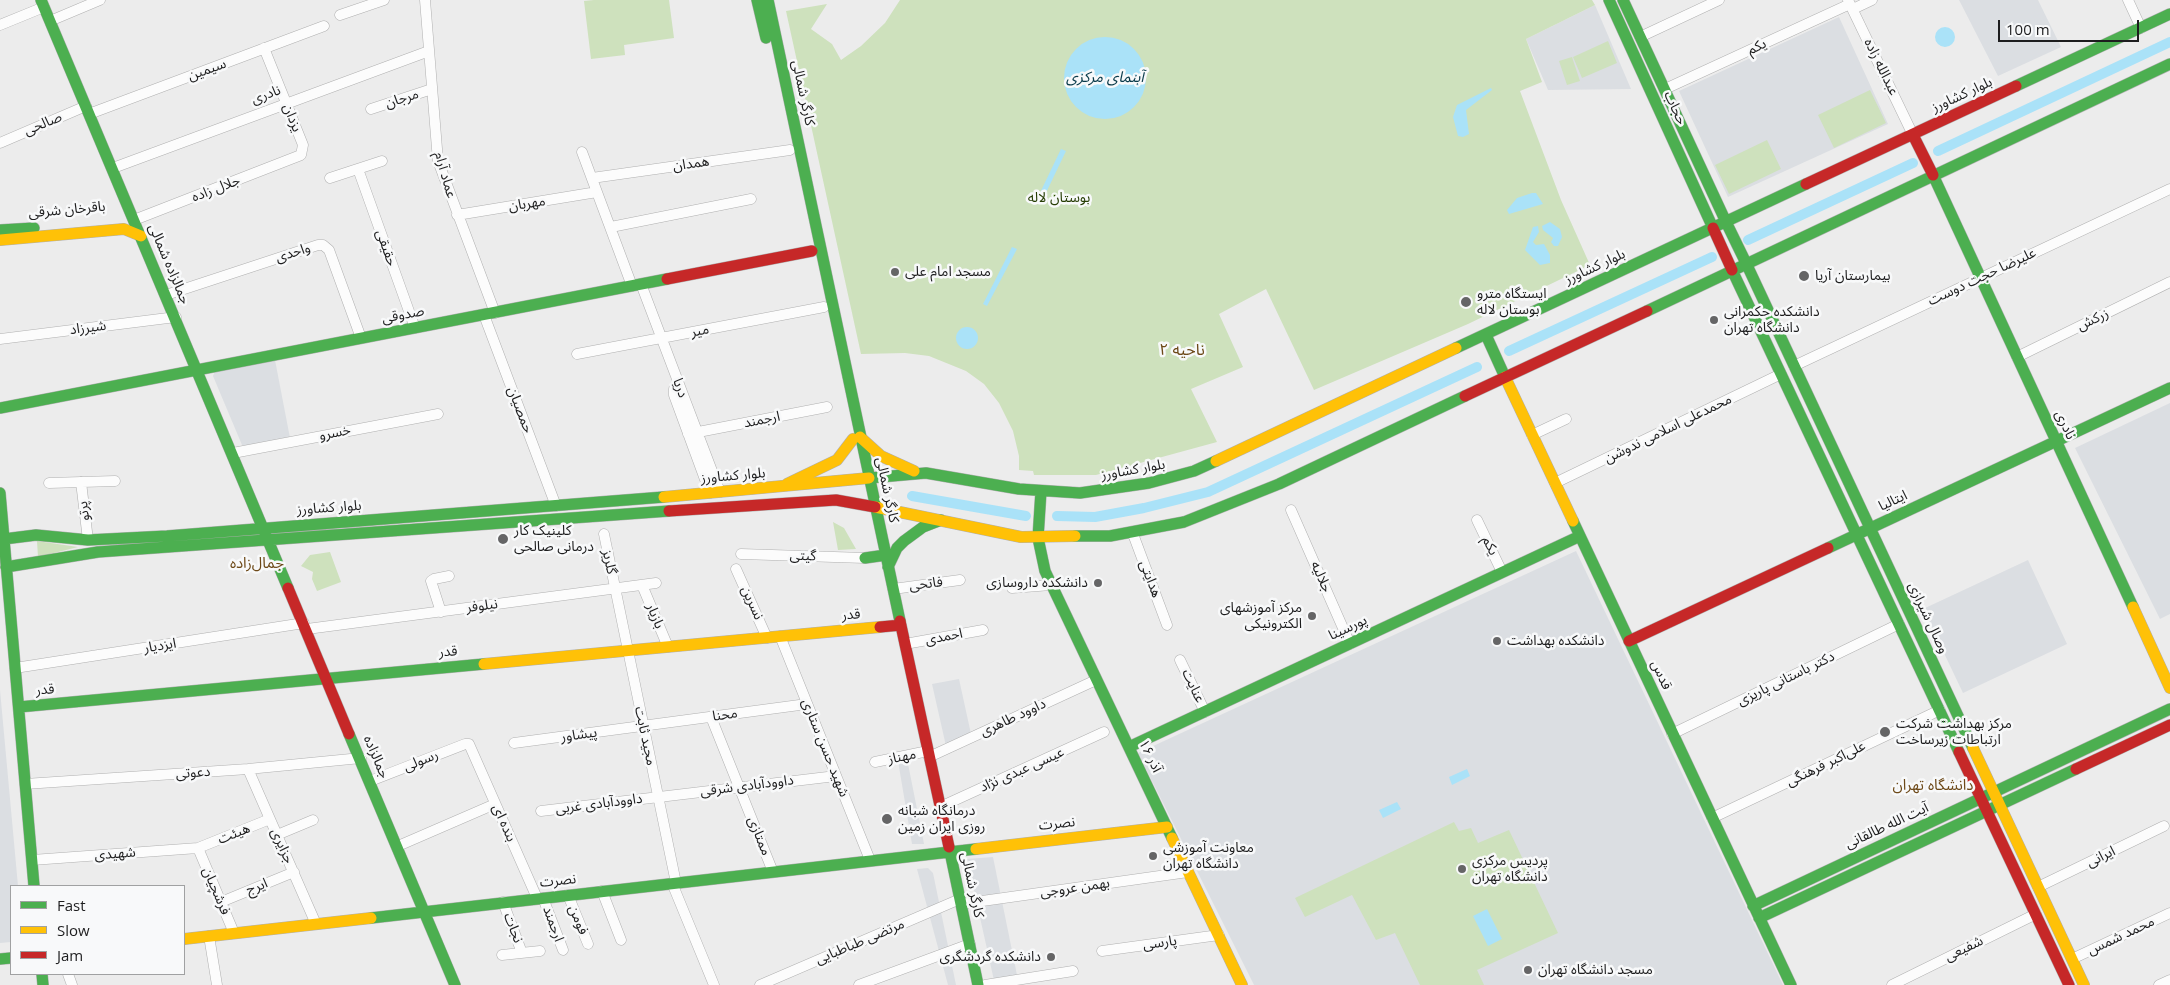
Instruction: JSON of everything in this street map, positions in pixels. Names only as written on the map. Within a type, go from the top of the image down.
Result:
[{"type":"main road","points":[[757,0],[795,150]]},
{"type":"main road","name":"کارگر شمالی","points":[[768,0],[795,150],[816,250],[866,478],[875,506],[978,985]]},
{"type":"main road","name":"حجاب","points":[[1609,0],[1732,270]]},
{"type":"main road","name":"حجاب","points":[[1623,0],[1746,263]]},
{"type":"main road","name":"جمالزاده شمالی","points":[[43,4],[270,540]]},
{"type":"main road","name":"بلوار کشاورز","points":[[4,539],[42,535],[88,540],[781,488],[920,473],[1041,491],[1094,492],[1149,483],[1194,471],[2170,14]]},
{"type":"main road","points":[[1628,43],[1640,37]]},
{"type":"main road","name":"بلوار کشاورز","points":[[6,567],[98,552],[824,500],[842,500],[875,506],[1021,537],[1133,534],[1184,522],[1245,499],[2170,64]]},
{"type":"main road","points":[[1652,95],[1664,89]]},
{"type":"main road","name":"نادری","points":[[1913,135],[2170,688]]},
{"type":"main road","points":[[1687,172],[1700,166]]},
{"type":"main road","name":"باقرخان شرقی","points":[[0,230],[114,221],[123,217],[129,207]]},
{"type":"main road","points":[[0,240],[124,229],[141,236]]},
{"type":"main road","name":"صدوقی","points":[[0,408],[816,250]]},
{"type":"main road","name":"وصال شیرازی","points":[[1746,263],[2084,985]]},
{"type":"main road","name":"وصال شیرازی","points":[[1732,270],[2069,985]]},
{"type":"main road","name":"قدس","points":[[1486,335],[1791,985]]},
{"type":"main road","name":"ایتالیا","points":[[1629,641],[2170,388]]},
{"type":"main road","points":[[781,488],[836,460],[857,438],[886,459],[920,473]]},
{"type":"main road","name":"۱۶ آذر","points":[[1041,491],[1038,538],[1044,572],[1242,985]]},
{"type":"main road","points":[[0,493],[34,885]]},
{"type":"main road","points":[[865,558],[887,561],[896,548],[904,541],[923,527],[941,520]]},
{"type":"main road","name":"پورسینا","points":[[1129,747],[1580,536]]},
{"type":"main road","name":"جمالزاده","points":[[270,540],[398,846],[452,984]]},
{"type":"main road","points":[[1900,624],[1912,618]]},
{"type":"main road","name":"قدر","points":[[18,707],[901,625]]},
{"type":"main road","points":[[1940,710],[1952,704]]},
{"type":"main road","name":"آیت الله طالقانی","points":[[1753,906],[2170,709]]},
{"type":"main road","name":"آیت الله طالقانی","points":[[1759,918],[2170,725]]},
{"type":"main road","name":"نصرت","points":[[185,939],[1167,827]]},
{"type":"main road","points":[[2036,914],[2048,908]]},
{"type":"street","points":[[50,21],[100,0]]},
{"type":"street","points":[[340,15],[384,0]]},
{"type":"street","name":"عماد آرام","points":[[425,0],[438,161],[458,215],[489,314]]},
{"type":"street","points":[[1640,37],[1719,0]]},
{"type":"street","name":"یکم","points":[[1664,89],[1850,4],[1872,0]]},
{"type":"street","points":[[2128,0],[2141,28]]},
{"type":"street","points":[[0,25],[43,4]]},
{"type":"street","name":"عبدالله زاده","points":[[1850,4],[1913,135]]},
{"type":"street","name":"سیمین","points":[[88,110],[324,26]]},
{"type":"street","name":"یزدان","points":[[264,48],[303,145],[302,153],[297,158]]},
{"type":"street","name":"نادری","points":[[112,168],[429,51]]},
{"type":"street","name":"مرجان","points":[[371,109],[432,89]]},
{"type":"street","name":"صالحی","points":[[0,143],[88,110]]},
{"type":"street","name":"همدان","points":[[592,178],[795,150]]},
{"type":"street","name":"دریا","points":[[582,152],[610,227],[662,338],[679,384],[693,433],[715,492]]},
{"type":"street","name":"جلال زاده","points":[[134,220],[297,158]]},
{"type":"street","points":[[330,178],[382,160]]},
{"type":"street","name":"حقیقی","points":[[358,168],[415,328]]},
{"type":"street","name":"علیرضا حجت دوست","points":[[1794,366],[2170,189]]},
{"type":"street","name":"مهربان","points":[[458,215],[597,192]]},
{"type":"street","points":[[610,227],[751,199]]},
{"type":"street","name":"واحدی","points":[[166,295],[318,245],[323,245],[329,250],[361,338]]},
{"type":"street","name":"زرکش","points":[[2017,357],[2170,282]]},
{"type":"street","name":"میر","points":[[577,354],[828,306]]},
{"type":"street","name":"حمصیان","points":[[489,314],[556,506]]},
{"type":"street","name":"شیرزاد","points":[[0,339],[176,317]]},
{"type":"street","name":"محمدعلی اسلامی ندوشن","points":[[1555,483],[1782,374]]},
{"type":"street","name":"ارجمند","points":[[693,433],[827,407]]},
{"type":"street","name":"خسرو","points":[[233,453],[438,414]]},
{"type":"street","points":[[1532,435],[1566,420]]},
{"type":"street","name":"پرتو","points":[[49,483],[115,481]]},
{"type":"street","name":"پرتو","points":[[81,482],[88,540]]},
{"type":"street","name":"جلالیه","points":[[1291,510],[1350,644]]},
{"type":"street","name":"یکم","points":[[1477,520],[1502,572]]},
{"type":"street","name":"گلریز","points":[[604,534],[615,589]]},
{"type":"street","name":"هدایتی","points":[[1133,534],[1167,625]]},
{"type":"street","name":"گیتی","points":[[741,554],[865,558]]},
{"type":"street","name":"نسرین","points":[[736,569],[767,638]]},
{"type":"street","points":[[442,612],[431,582],[434,578],[450,576]]},
{"type":"street","name":"فاتحی","points":[[893,588],[960,580]]},
{"type":"street","name":"نیلوفر","points":[[306,626],[442,612],[656,584]]},
{"type":"street","name":"بازیار","points":[[642,585],[668,647]]},
{"type":"street","points":[[1012,588],[1051,585]]},
{"type":"street","name":"مجید ثابت","points":[[615,589],[674,883],[714,985]]},
{"type":"street","name":"دکتر باستانی پاریزی","points":[[1672,734],[1900,624]]},
{"type":"street","name":"ایزدیار","points":[[15,668],[306,626]]},
{"type":"street","name":"احمدی","points":[[905,644],[983,630]]},
{"type":"street","name":"شهید حسن ستاری","points":[[780,636],[870,860]]},
{"type":"street","name":"عنایت","points":[[1180,660],[1204,712]]},
{"type":"street","name":"داوود طاهری","points":[[929,754],[1096,680]]},
{"type":"street","name":"محنا","points":[[643,726],[807,704]]},
{"type":"street","name":"علی‌اکبر فرهنگی","points":[[1712,818],[1940,710]]},
{"type":"street","name":"ممتازی","points":[[711,717],[773,872]]},
{"type":"street","name":"پیشاور","points":[[514,743],[643,726]]},
{"type":"street","name":"عیسی عبدی نژاد","points":[[940,807],[1104,732]]},
{"type":"street","name":"رسولی","points":[[370,781],[465,744],[470,747]]},
{"type":"street","name":"بنده ای","points":[[470,747],[540,898]]},
{"type":"street","name":"مهناز","points":[[875,762],[929,754]]},
{"type":"street","name":"دعوتی","points":[[25,784],[248,769],[360,758]]},
{"type":"street","name":"جزایری","points":[[248,769],[316,924]]},
{"type":"street","name":"داوودآبادی شرقی","points":[[658,797],[836,776]]},
{"type":"street","name":"داوودآبادی غربی","points":[[541,811],[658,797]]},
{"type":"street","points":[[398,846],[495,804]]},
{"type":"street","name":"هیئت","points":[[198,848],[270,819]]},
{"type":"street","points":[[277,835],[314,820]]},
{"type":"street","name":"ایرانی","points":[[2038,887],[2164,826]]},
{"type":"street","name":"شهیدی","points":[[32,860],[198,848]]},
{"type":"street","name":"فرشچیان","points":[[198,848],[234,933]]},
{"type":"street","name":"ایرج","points":[[221,902],[294,872]]},
{"type":"street","name":"بهمن عروجی","points":[[961,902],[1188,872]]},
{"type":"street","points":[[602,891],[621,940]]},
{"type":"street","name":"فومن","points":[[568,895],[588,944]]},
{"type":"street","name":"ارجمند","points":[[540,898],[563,950]]},
{"type":"street","name":"نجات","points":[[503,902],[522,953]]},
{"type":"street","name":"مرتضی طباطبایی","points":[[760,985],[961,902]]},
{"type":"street","name":"محمد شمس","points":[[2072,959],[2170,913]]},
{"type":"street","name":"شفیعی","points":[[1892,985],[2036,914]]},
{"type":"street","name":"پارسی","points":[[1102,951],[1218,935]]},
{"type":"street","points":[[209,936],[217,985]]},
{"type":"street","points":[[860,985],[970,944]]},
{"type":"street","name":"نجات","points":[[502,955],[540,951]]},
{"type":"street","points":[[985,985],[1073,970]]},
{"type":"street","points":[[2159,985],[2170,980]]},
{"type":"shaded area","points":[[1959,0],[2038,0],[2061,47],[1998,76]]},
{"type":"shaded area","points":[[1595,5],[1631,89],[1548,90],[1526,39]]},
{"type":"shaded area","points":[[1839,17],[1888,124],[1728,197],[1679,91]]},
{"type":"shaded area","points":[[275,360],[290,438],[246,447],[242,445],[213,376],[215,371]]},
{"type":"shaded area","points":[[2170,403],[2170,614],[2160,619],[2075,448]]},
{"type":"shaded area","name":"پردیس مرکزی دانشگاه‌ تهران","points":[[1576,551],[1783,985],[1254,985],[1138,753]]},
{"type":"shaded area","points":[[2028,560],[2067,644],[1963,693],[1923,609]]},
{"type":"shaded area","points":[[959,679],[971,734],[946,746],[932,684]]},
{"type":"shaded area","points":[[0,690],[18,885],[10,885],[10,942],[0,943]]},
{"type":"shaded area","points":[[906,754],[924,844],[912,844],[897,755]]},
{"type":"shaded area","points":[[993,857],[1019,985],[995,985],[967,859]]},
{"type":"shaded area","points":[[928,868],[933,873],[956,985],[948,985],[917,869]]},
{"type":"green space","points":[[669,0],[674,38],[624,45],[625,55],[591,59],[584,1]]},
{"type":"green space","name":"بوستان لاله","points":[[900,0],[1592,0],[1595,5],[1526,39],[1542,82],[1520,91],[1561,200],[1590,265],[1468,324],[1314,390],[1266,289],[1219,314],[1243,367],[1191,389],[1217,442],[1096,475],[1034,475],[1033,471],[1019,470],[1019,456],[1013,431],[999,403],[984,384],[966,371],[929,356],[905,353],[861,354],[786,11],[827,4],[811,29],[832,44],[841,60],[861,46],[885,23]]},
{"type":"green space","points":[[1608,41],[1617,63],[1582,78],[1573,57]]},
{"type":"green space","points":[[1572,57],[1580,81],[1567,85],[1559,61]]},
{"type":"green space","points":[[1870,90],[1886,123],[1834,148],[1818,115]]},
{"type":"green space","points":[[1767,140],[1781,169],[1729,194],[1715,165]]},
{"type":"green space","points":[[833,522],[844,528],[856,549],[838,550]]},
{"type":"green space","points":[[37,541],[78,547],[38,557]]},
{"type":"green space","points":[[330,552],[341,582],[317,591],[312,579],[313,572],[301,566],[310,555]]},
{"type":"green space","points":[[1454,822],[1459,831],[1471,828],[1478,843],[1509,830],[1558,933],[1477,970],[1484,985],[1420,985],[1395,933],[1376,940],[1352,895],[1305,917],[1295,898]]},
{"type":"water","points":[[1945,27],[1952,30],[1955,37],[1952,44],[1945,47],[1938,44],[1935,37],[1938,30]]},
{"type":"water","name":"آبنمای مرکزی","points":[[1105,37],[1121,40],[1134,49],[1143,62],[1146,78],[1143,94],[1134,107],[1121,116],[1105,119],[1089,116],[1076,107],[1067,94],[1064,78],[1067,62],[1076,49],[1089,40]]},
{"type":"water","points":[[1491,88],[1492,90],[1466,110],[1469,134],[1463,137],[1458,136],[1453,117],[1457,105]]},
{"type":"water","points":[[1061,149],[1066,151],[1043,199],[1038,197]]},
{"type":"water","points":[[1536,193],[1543,204],[1509,214],[1507,210],[1517,198]]},
{"type":"water","points":[[1550,222],[1560,229],[1562,237],[1558,246],[1554,246],[1551,242],[1553,238],[1543,230],[1542,226]]},
{"type":"water","points":[[1538,226],[1539,232],[1533,242],[1536,245],[1544,244],[1550,255],[1550,263],[1540,265],[1525,250],[1533,227]]},
{"type":"water","points":[[1012,247],[1017,249],[987,306],[983,304]]},
{"type":"water","points":[[967,327],[975,330],[978,338],[975,346],[967,349],[959,346],[956,338],[959,330]]},
{"type":"water","points":[[1467,769],[1470,776],[1452,785],[1449,777]]},
{"type":"water","points":[[1397,802],[1401,809],[1383,818],[1379,810]]},
{"type":"water","points":[[1487,909],[1502,939],[1488,946],[1473,916]]},
{"type":"waterway","points":[[1938,151],[2170,42]]},
{"type":"waterway","points":[[1748,240],[1913,163]]},
{"type":"waterway","points":[[1509,351],[1712,257]]},
{"type":"waterway","points":[[1057,516],[1095,517],[1144,508],[1208,492],[1477,367]]},
{"type":"waterway","points":[[912,496],[1026,516]]},
{"type":"traffic: fast","points":[[41,0],[288,588]]},
{"type":"traffic: fast","points":[[757,0],[766,38]]},
{"type":"traffic: fast","points":[[768,0],[900,621]]},
{"type":"traffic: fast","points":[[1609,0],[1713,228]]},
{"type":"traffic: fast","points":[[1623,0],[1726,222]]},
{"type":"traffic: fast","points":[[2016,86],[2170,14]]},
{"type":"traffic: fast","points":[[1647,311],[2170,64]]},
{"type":"traffic: fast","points":[[1933,175],[2133,607]]},
{"type":"traffic: fast","points":[[1456,348],[1806,184]]},
{"type":"traffic: fast","points":[[1726,222],[1746,263]]},
{"type":"traffic: fast","points":[[0,230],[34,228]]},
{"type":"traffic: fast","points":[[1746,263],[1973,748]]},
{"type":"traffic: fast","points":[[1732,270],[1959,752]]},
{"type":"traffic: fast","points":[[0,408],[667,279]]},
{"type":"traffic: fast","points":[[1486,335],[1505,377]]},
{"type":"traffic: fast","points":[[1828,548],[2170,388]]},
{"type":"traffic: fast","points":[[1075,536],[1110,536],[1184,522],[1279,484],[1465,396]]},
{"type":"traffic: fast","points":[[869,478],[926,473],[1019,489],[1080,493],[1149,483],[1194,471],[1216,461]]},
{"type":"traffic: fast","points":[[1038,538],[1041,491]]},
{"type":"traffic: fast","points":[[0,493],[34,885]]},
{"type":"traffic: fast","points":[[4,539],[36,535],[88,540],[167,536],[664,497]]},
{"type":"traffic: fast","points":[[6,567],[98,552],[669,511]]},
{"type":"traffic: fast","points":[[888,567],[897,548],[904,541],[923,527],[941,520]]},
{"type":"traffic: fast","points":[[1573,521],[1791,985]]},
{"type":"traffic: fast","points":[[1129,747],[1580,536]]},
{"type":"traffic: fast","points":[[1038,538],[1045,571],[1172,838]]},
{"type":"traffic: fast","points":[[865,558],[886,555]]},
{"type":"traffic: fast","points":[[19,707],[484,664]]},
{"type":"traffic: fast","points":[[1753,906],[2170,709]]},
{"type":"traffic: fast","points":[[349,734],[455,985]]},
{"type":"traffic: fast","points":[[1759,918],[2076,769]]},
{"type":"traffic: fast","points":[[949,847],[978,985]]},
{"type":"traffic: fast","points":[[371,918],[976,849]]},
{"type":"traffic: fast","points":[[0,959],[10,958]]},
{"type":"traffic: fast","points":[[42,975],[43,985]]},
{"type":"traffic: slow","points":[[0,240],[124,229],[141,236]]},
{"type":"traffic: slow","points":[[1216,461],[1456,348]]},
{"type":"traffic: slow","points":[[1505,377],[1573,521]]},
{"type":"traffic: slow","points":[[860,437],[881,456],[914,471]]},
{"type":"traffic: slow","points":[[787,484],[837,460],[853,439]]},
{"type":"traffic: slow","points":[[664,497],[869,478]]},
{"type":"traffic: slow","points":[[875,507],[1021,537],[1075,536]]},
{"type":"traffic: slow","points":[[2133,607],[2170,688]]},
{"type":"traffic: slow","points":[[484,664],[880,627]]},
{"type":"traffic: slow","points":[[1973,748],[2084,985]]},
{"type":"traffic: slow","points":[[976,849],[1167,827]]},
{"type":"traffic: slow","points":[[1172,838],[1242,985]]},
{"type":"traffic: slow","points":[[185,939],[371,918]]},
{"type":"traffic: jam","points":[[1806,184],[2016,86]]},
{"type":"traffic: jam","points":[[1913,135],[1933,175]]},
{"type":"traffic: jam","points":[[1713,228],[1732,270]]},
{"type":"traffic: jam","points":[[667,279],[812,251]]},
{"type":"traffic: jam","points":[[1465,396],[1647,311]]},
{"type":"traffic: jam","points":[[669,511],[836,500],[875,507]]},
{"type":"traffic: jam","points":[[1629,641],[1828,548]]},
{"type":"traffic: jam","points":[[288,588],[349,734]]},
{"type":"traffic: jam","points":[[900,621],[949,847]]},
{"type":"traffic: jam","points":[[880,627],[901,625]]},
{"type":"traffic: jam","points":[[2076,769],[2170,725]]},
{"type":"traffic: jam","points":[[1959,752],[2069,985]]},
{"type":"place","name":"مسجد امام علی","points":[[895,272]]},
{"type":"place","name":"بیمارستان آریا","points":[[1804,276]]},
{"type":"place","name":"ایستگاه مترو بوستان لاله","points":[[1466,302]]},
{"type":"place","name":"دانشکده حکمرانی دانشگاه تهران","points":[[1714,320]]},
{"type":"place","name":"کلینیک کار درمانی صالحی","points":[[503,539]]},
{"type":"place","name":"دانشکده داروسازی","points":[[1098,583]]},
{"type":"place","name":"مرکز آموزشهای الکترونیکی","points":[[1312,616]]},
{"type":"place","name":"دانشکده بهداشت","points":[[1497,641]]},
{"type":"place","name":"مرکز بهداشت شرکت ارتباطات زیرساخت","points":[[1885,732]]},
{"type":"place","name":"درمانگاه شبانه روزی ایران زمین","points":[[887,819]]},
{"type":"place","name":"معاونت آموزشی دانشگاه تهران","points":[[1153,856]]},
{"type":"place","name":"پردیس مرکزی دانشگاه‌ تهران","points":[[1462,869]]},
{"type":"place","name":"دانشکده گردشگری","points":[[1051,957]]},
{"type":"place","name":"مسجد دانشگاه تهران","points":[[1528,970]]},
{"type":"district","name":"ناحیه ۲","points":[[1182,350]]},
{"type":"district","name":"جمال‌زاده","points":[[257,564]]},
{"type":"district","name":"دانشگاه تهران","points":[[1933,786]]}]
